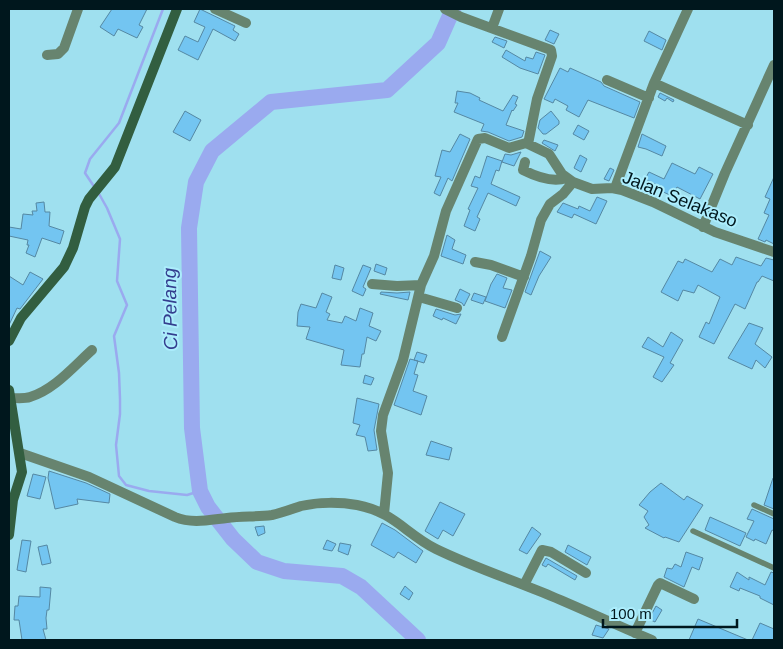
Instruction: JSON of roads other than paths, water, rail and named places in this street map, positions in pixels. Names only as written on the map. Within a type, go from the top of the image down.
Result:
[{"type":"street","points":[[47,55],[58,54],[64,48],[78,9]]},
{"type":"street","points":[[9,340],[21,318],[64,267],[73,248],[89,199],[115,167],[177,9]]},
{"type":"street","points":[[216,9],[246,23]]},
{"type":"street","points":[[445,9],[461,17],[549,49],[552,54],[540,89],[528,144]]},
{"type":"street","points":[[492,28],[500,9]]},
{"type":"street","points":[[615,188],[654,83],[688,9]]},
{"type":"street","points":[[703,227],[725,173],[774,65]]},
{"type":"street","points":[[607,80],[649,98]]},
{"type":"street","points":[[654,83],[748,124]]},
{"type":"street","points":[[384,514],[388,473],[386,451],[382,437],[382,424],[386,404],[406,350],[421,285],[434,256],[450,202],[478,139],[485,138],[509,148],[524,142],[549,154],[570,180],[563,194],[550,204],[541,220],[531,256],[502,337]]},
{"type":"street","name":"Jalan Selakaso","points":[[525,162],[523,170],[534,176],[556,180],[570,180],[592,189],[615,188],[653,202],[703,227],[774,252]]},
{"type":"street","points":[[475,262],[491,265],[524,276]]},
{"type":"street","points":[[372,284],[421,285]]},
{"type":"street","points":[[419,297],[457,308]]},
{"type":"street","points":[[9,534],[12,500],[22,472],[10,394],[29,398],[38,394],[56,382],[92,350]]},
{"type":"street","points":[[20,453],[89,477],[175,517],[193,522],[246,515],[271,515],[304,505],[332,503],[360,506],[384,514],[435,549],[652,640]]},
{"type":"street","points":[[524,585],[542,550],[550,552],[586,573]]},
{"type":"street","points":[[635,633],[660,583],[694,599]]},
{"type":"lane","points":[[754,505],[774,514]]},
{"type":"lane","points":[[693,531],[774,568]]},
{"type":"waterway","points":[[95,188],[85,173],[90,159],[119,123],[163,9]]},
{"type":"waterway","name":"Ci Pelang","points":[[418,640],[361,587],[342,576],[284,571],[257,562],[233,539],[208,507],[200,491],[192,428],[189,228],[196,182],[212,151],[271,102],[387,90],[438,43],[453,9]]},
{"type":"waterway","points":[[98,192],[120,239],[117,281],[127,305],[114,336],[120,399],[116,445],[119,476],[126,485],[149,491],[187,495],[200,491]]}]
